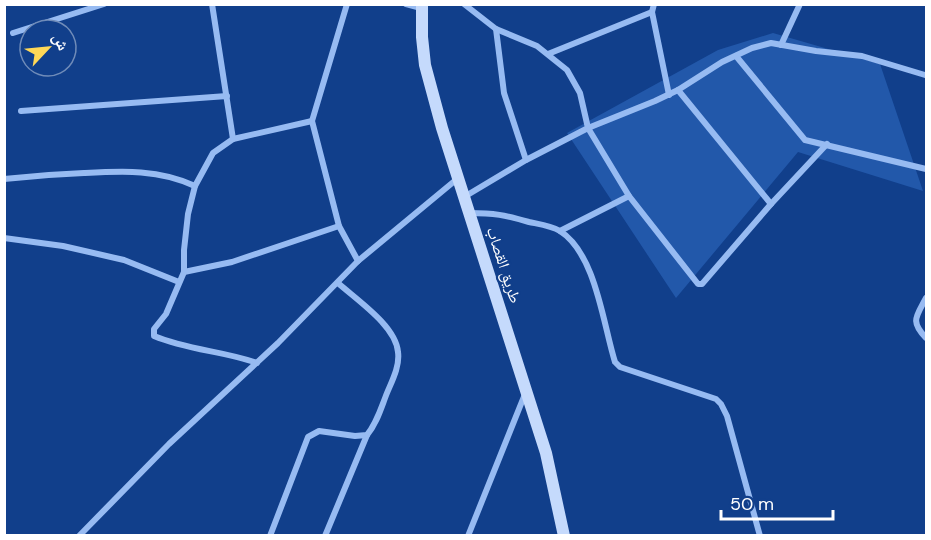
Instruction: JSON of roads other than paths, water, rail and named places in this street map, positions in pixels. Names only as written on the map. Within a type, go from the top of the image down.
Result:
[{"type":"main road","name":"طريق القصاب","points":[[422,6],[425,65],[457,179],[546,453],[564,536]]},
{"type":"street","points":[[13,33],[104,4]]},
{"type":"street","points":[[212,4],[233,139]]},
{"type":"street","points":[[347,4],[312,121],[339,226],[358,261]]},
{"type":"street","points":[[406,4],[422,6]]},
{"type":"street","points":[[464,4],[496,29],[537,46],[567,70],[580,93],[588,128],[629,196],[700,284],[827,144]]},
{"type":"street","points":[[781,45],[800,4]]},
{"type":"street","points":[[549,54],[653,8],[669,95]]},
{"type":"street","points":[[496,29],[504,93],[526,160]]},
{"type":"street","points":[[463,198],[526,160],[588,128],[669,95],[722,62],[752,48],[771,43],[862,56],[926,77]]},
{"type":"street","points":[[736,56],[805,140],[927,169]]},
{"type":"street","points":[[678,90],[771,204]]},
{"type":"street","points":[[21,111],[227,96]]},
{"type":"street","points":[[257,363],[176,344],[154,336],[154,329],[166,314],[184,272],[188,214],[195,186],[213,153],[233,139],[312,121]]},
{"type":"street","points":[[4,179],[109,172],[152,172],[177,177],[195,186]]},
{"type":"street","points":[[79,536],[358,261],[457,179]]},
{"type":"street","points":[[560,231],[629,196]]},
{"type":"street","points":[[469,213],[496,213],[560,231],[583,256],[591,274],[615,362],[620,367],[705,395],[721,404],[727,417],[760,536]]},
{"type":"street","points":[[184,272],[232,262],[339,226]]},
{"type":"street","points":[[4,238],[63,246],[124,260],[179,282]]},
{"type":"street","points":[[326,536],[367,435],[374,426],[399,354],[396,341],[388,328],[338,283]]},
{"type":"street","points":[[927,298],[915,322],[916,328],[927,338]]},
{"type":"street","points":[[468,536],[526,391]]},
{"type":"street","points":[[270,536],[308,437],[319,431],[355,436],[367,435]]}]
